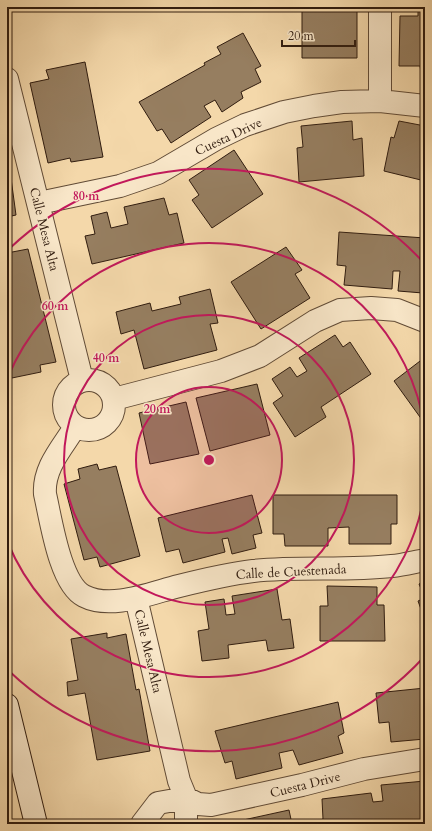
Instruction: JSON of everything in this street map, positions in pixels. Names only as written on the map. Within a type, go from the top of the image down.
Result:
[{"type":"street","points":[[380,7],[380,101]]},
{"type":"street","name":"Calle Mesa Alta","points":[[7,81],[39,203],[82,380]]},
{"type":"street","name":"Cuesta Drive","points":[[39,203],[120,186],[158,173],[216,139],[245,125],[284,112],[342,102],[380,101],[425,106]]},
{"type":"street","points":[[114,399],[221,371],[260,356],[315,321],[340,310],[371,308],[397,310],[425,321]]},
{"type":"street","points":[[82,380],[102,383],[107,387],[114,399],[113,414],[109,421],[104,426],[90,431],[75,427],[66,416],[64,409],[66,394],[75,383],[82,380]]},
{"type":"street","name":"Calle Mesa Alta","points":[[75,427],[48,470],[45,486],[45,494],[62,564],[72,586],[83,596],[98,602],[136,598],[179,781],[186,798]]},
{"type":"street","name":"Calle de Cuestenada","points":[[136,598],[196,582],[253,571],[392,566],[425,560]]},
{"type":"street","points":[[7,705],[36,824]]},
{"type":"street","name":"Cuesta Drive","points":[[142,824],[158,803],[186,798],[198,804],[211,805],[302,785],[364,769],[425,759]]},
{"type":"street","points":[[186,798],[186,824]]},
{"type":"building","points":[[297,7],[357,7],[357,58],[302,58],[302,8],[297,9]]},
{"type":"building","points":[[418,9],[425,9],[425,72],[421,72],[420,66],[399,66],[400,16],[418,16]]},
{"type":"building","points":[[243,33],[261,66],[255,69],[261,82],[241,92],[243,98],[222,112],[215,100],[204,106],[211,117],[171,143],[162,129],[157,131],[139,102],[205,65],[204,63],[221,54],[217,47]]},
{"type":"building","points":[[85,62],[103,157],[71,162],[70,158],[48,163],[30,83],[49,79],[46,70]]},
{"type":"building","points":[[352,121],[353,140],[362,138],[364,176],[299,182],[297,148],[303,147],[301,126]]},
{"type":"building","points":[[399,121],[425,126],[425,181],[384,171],[391,137],[394,138]]},
{"type":"building","points":[[7,149],[16,215],[7,217]]},
{"type":"building","points":[[234,150],[263,194],[212,228],[192,200],[199,195],[189,180]]},
{"type":"building","points":[[164,198],[169,215],[177,213],[184,243],[92,264],[85,236],[95,234],[91,216],[107,212],[111,228],[128,224],[124,207]]},
{"type":"building","points":[[339,232],[425,238],[425,280],[423,293],[398,291],[400,271],[393,271],[392,289],[344,285],[346,266],[337,265]]},
{"type":"building","points":[[286,247],[302,270],[295,274],[310,298],[261,329],[231,282]]},
{"type":"building","points":[[28,249],[56,362],[40,365],[41,372],[7,379],[7,253]]},
{"type":"building","points":[[210,289],[218,323],[210,324],[217,350],[144,369],[134,330],[121,334],[116,312],[150,303],[152,311],[181,304],[179,297]]},
{"type":"building","points":[[335,335],[343,347],[350,342],[371,374],[321,407],[326,417],[295,437],[273,403],[283,396],[272,379],[290,367],[297,377],[307,371],[299,358]]},
{"type":"building","points":[[424,358],[425,360],[425,424],[394,381]]},
{"type":"building","points":[[257,384],[270,435],[210,451],[196,398]]},
{"type":"building","points":[[186,402],[199,454],[150,464],[139,413]]},
{"type":"building","points":[[97,464],[99,470],[116,466],[140,556],[100,567],[97,557],[84,560],[64,484],[80,479],[78,469]]},
{"type":"building","points":[[252,495],[262,533],[253,535],[256,548],[232,554],[228,538],[222,539],[225,552],[183,563],[179,549],[166,552],[158,518]]},
{"type":"building","points":[[273,495],[397,495],[397,524],[391,524],[391,544],[349,544],[349,527],[328,528],[328,546],[285,546],[284,534],[273,534]]},
{"type":"building","points":[[425,581],[425,598],[419,584]]},
{"type":"building","points":[[327,586],[377,587],[377,605],[384,605],[385,641],[320,641],[320,606],[328,606]]},
{"type":"building","points":[[277,589],[282,620],[290,619],[294,648],[268,651],[266,640],[228,645],[229,658],[202,661],[198,631],[209,629],[205,602],[224,599],[226,615],[235,614],[232,596]]},
{"type":"building","points":[[425,598],[425,620],[418,601]]},
{"type":"building","points":[[107,633],[107,638],[126,634],[136,690],[139,689],[150,751],[97,760],[85,693],[68,696],[67,682],[78,680],[71,639]]},
{"type":"building","points":[[425,688],[425,739],[391,742],[389,722],[379,723],[376,693]]},
{"type":"building","points":[[338,702],[344,733],[338,736],[343,753],[299,765],[293,750],[279,753],[282,768],[236,779],[232,761],[225,763],[215,731]]},
{"type":"building","points":[[425,781],[425,824],[320,824],[320,820],[323,819],[322,799],[371,793],[373,802],[383,801],[381,785]]},
{"type":"building","points":[[289,810],[292,824],[225,824]]}]
